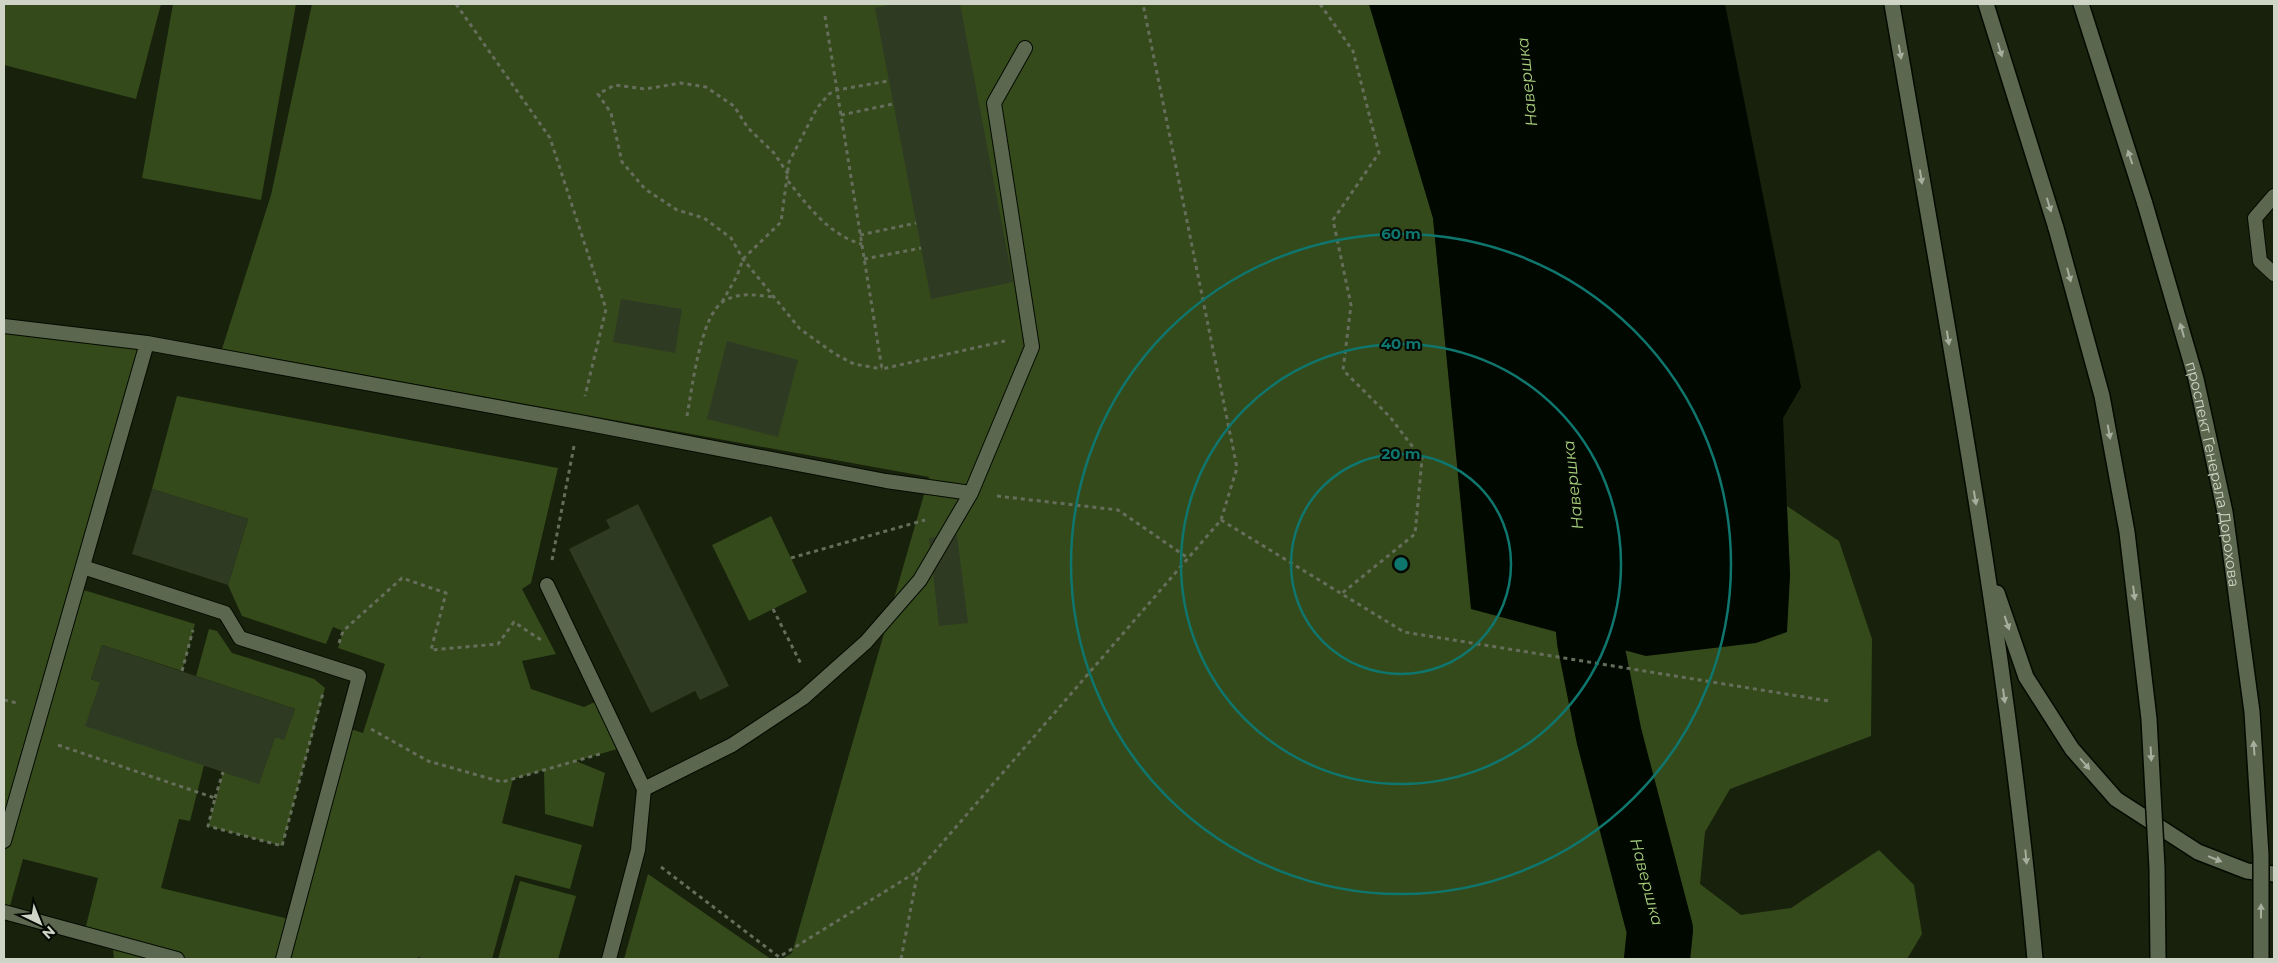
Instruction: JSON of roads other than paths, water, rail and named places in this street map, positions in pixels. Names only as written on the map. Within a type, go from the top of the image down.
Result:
[{"type":"main road","points":[[1892,4],[1985,561],[2023,831],[2035,959]]},
{"type":"main road","points":[[1986,4],[2056,228],[2102,396],[2127,532],[2149,720],[2158,868],[2158,959]]},
{"type":"main road","name":"проспект Генерала Дорохова","points":[[2081,4],[2145,204],[2196,380],[2225,512],[2252,712],[2261,855],[2261,959]]},
{"type":"main road","points":[[1985,561],[2026,677],[2072,749],[2116,799],[2198,852],[2247,871],[2274,874]]},
{"type":"lane","points":[[644,789],[732,745],[813,689],[866,642],[920,580],[971,493],[1032,347],[994,103],[1025,48]]},
{"type":"lane","points":[[2274,196],[2255,218],[2260,262],[2274,274]]},
{"type":"lane","points":[[4,326],[147,343],[682,441],[886,481],[971,493]]},
{"type":"lane","points":[[4,841],[147,343]]},
{"type":"lane","points":[[83,567],[225,613],[240,638],[359,676],[283,959]]},
{"type":"lane","points":[[546,585],[644,789],[638,850],[609,959]]},
{"type":"lane","points":[[4,912],[177,959]]},
{"type":"water","points":[[1369,4],[1725,4],[1801,387],[1783,418],[1790,576],[1787,632],[1756,643],[1646,656],[1471,609],[1433,218]]},
{"type":"waterway","name":"Навершка","points":[[1580,550],[1590,641],[1609,736],[1660,930],[1657,959]]}]
